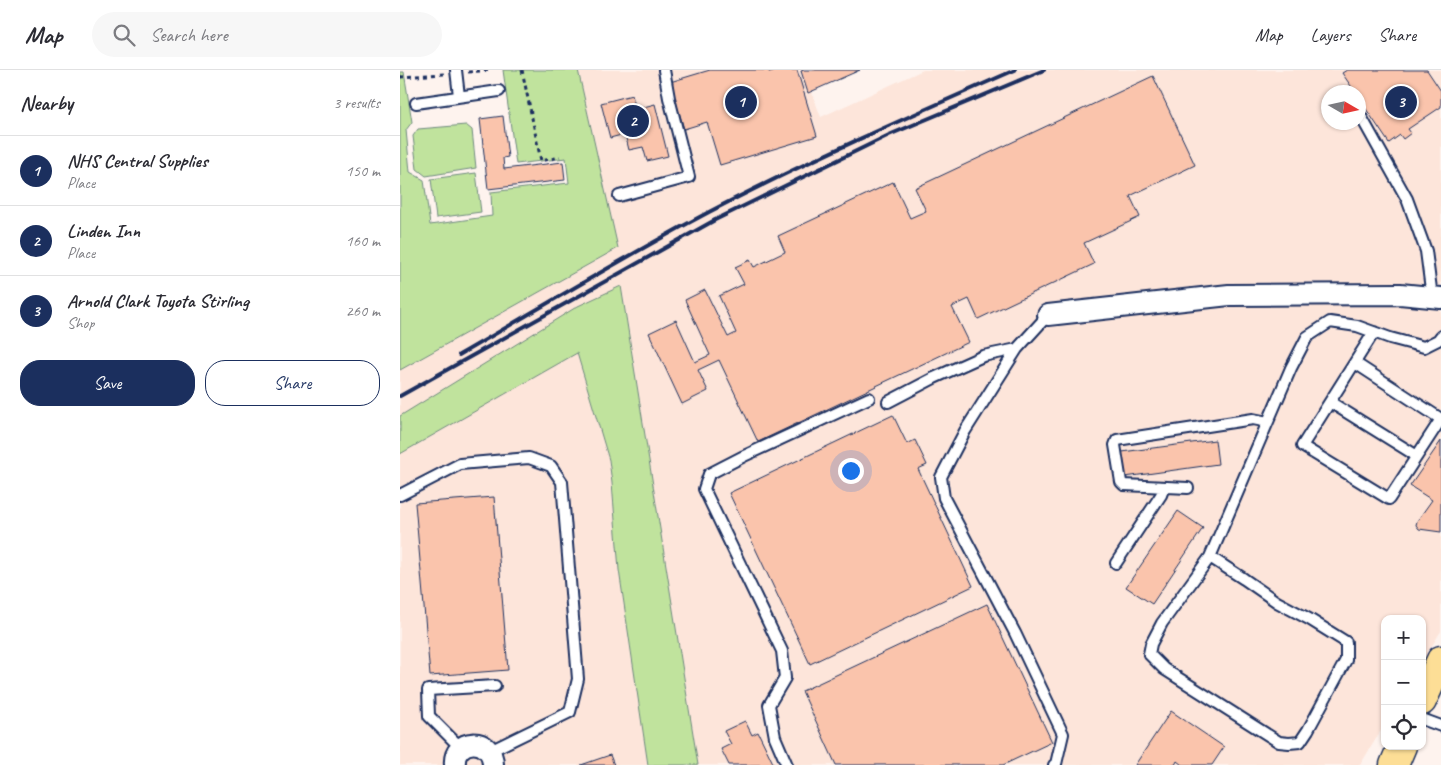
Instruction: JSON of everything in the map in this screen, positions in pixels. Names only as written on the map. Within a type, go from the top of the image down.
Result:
[{"type":"main road","points":[[1426,692],[1441,660]]},
{"type":"main road","points":[[1394,765],[1400,750]]},
{"type":"street","points":[[1048,314],[1229,295],[1400,294],[1436,297]]},
{"type":"street","points":[[458,756],[474,743],[485,746],[492,758]]},
{"type":"lane","points":[[456,70],[459,96]]},
{"type":"lane","points":[[619,196],[689,177],[668,98],[664,70]]},
{"type":"lane","points":[[416,103],[499,91]]},
{"type":"lane","points":[[1366,126],[1407,200],[1426,251],[1436,297]]},
{"type":"lane","points":[[1048,314],[1017,349],[965,431],[940,477],[944,498],[1015,633],[1062,734],[1056,764],[1054,765]]},
{"type":"lane","points":[[1210,557],[1277,602],[1346,642],[1346,660],[1300,742],[1279,742],[1164,669],[1149,654],[1151,644],[1162,623],[1210,557],[1307,337],[1330,322],[1357,326],[1424,347],[1438,340],[1441,336]]},
{"type":"lane","points":[[1355,363],[1441,419],[1388,499],[1302,446],[1374,332]]},
{"type":"lane","points":[[888,402],[934,378],[983,356],[1017,349]]},
{"type":"lane","points":[[787,765],[775,737],[769,705],[785,678],[782,651],[704,489],[709,474],[869,398]]},
{"type":"lane","points":[[1330,402],[1417,456]]},
{"type":"lane","points":[[1188,488],[1124,485],[1120,482],[1115,445],[1117,440],[1253,419],[1268,422]]},
{"type":"lane","points":[[400,496],[460,464],[529,458],[551,466],[562,482],[578,679],[570,712],[492,758]]},
{"type":"lane","points":[[1116,563],[1161,495],[1164,487]]},
{"type":"lane","points":[[458,756],[429,716],[428,690],[495,686]]},
{"type":"lane","points":[[1426,720],[1441,726]]},
{"type":"path","points":[[522,70],[541,161],[560,157]]},
{"type":"shaded area","points":[[578,70],[803,70],[821,117],[923,70],[1441,70],[1441,631],[1426,655],[1426,615],[1381,615],[1381,731],[1360,765],[698,765],[621,286],[400,417],[400,370],[618,248]]},
{"type":"shaded area","points":[[577,352],[609,460],[619,570],[648,765],[400,765],[400,454]]},
{"type":"green space","points":[[503,70],[578,70],[618,248],[400,370],[400,72],[404,72],[412,122],[406,130],[410,172],[424,180],[430,225],[492,216],[491,192],[569,183],[566,158],[516,164]]},
{"type":"green space","points":[[466,125],[472,130],[476,168],[426,176],[417,169],[413,136],[418,129]]},
{"type":"green space","points":[[476,173],[481,212],[436,218],[431,179]]},
{"type":"green space","points":[[621,286],[698,765],[648,765],[619,570],[609,460],[577,353],[400,454],[400,416],[578,306]]},
{"type":"building","points":[[710,70],[768,70],[769,72],[797,70],[817,136],[720,165],[707,122],[684,129],[670,82]]},
{"type":"building","points":[[860,70],[808,93],[801,71]]},
{"type":"building","points":[[1347,70],[1427,70],[1441,91],[1441,107],[1408,129],[1411,133],[1403,139],[1400,135],[1389,143],[1366,109],[1366,85],[1350,85],[1342,73]]},
{"type":"building","points":[[1153,76],[1195,165],[1130,196],[1140,217],[1084,243],[1094,264],[978,319],[969,299],[952,307],[969,342],[758,442],[719,360],[698,370],[708,391],[682,404],[649,333],[676,320],[695,362],[710,355],[685,300],[705,290],[728,337],[736,333],[719,296],[744,284],[735,267],[750,260],[754,267],[785,252],[778,236],[893,182],[910,218],[926,211],[915,188]]},
{"type":"building","points":[[632,95],[636,109],[655,104],[668,156],[647,161],[643,147],[629,150],[625,134],[610,138],[601,103]]},
{"type":"building","points":[[503,116],[508,157],[503,158],[504,169],[563,162],[565,180],[488,189],[480,119]]},
{"type":"building","points":[[893,415],[907,444],[915,440],[927,465],[918,469],[973,586],[810,664],[729,493]]},
{"type":"building","points":[[1215,440],[1218,464],[1125,477],[1122,452]]},
{"type":"building","points":[[1441,441],[1441,532],[1419,529],[1416,525],[1432,500],[1410,486]]},
{"type":"building","points":[[494,497],[508,670],[430,676],[415,503]]},
{"type":"building","points":[[1178,511],[1203,528],[1152,604],[1126,587]]},
{"type":"building","points":[[987,604],[1052,742],[1003,765],[836,765],[802,691]]},
{"type":"building","points":[[1171,711],[1224,747],[1212,765],[1182,765],[1177,761],[1175,765],[1135,765]]},
{"type":"building","points":[[745,721],[752,735],[758,732],[774,765],[729,765],[721,749],[731,744],[724,731]]},
{"type":"building","points":[[610,755],[614,765],[581,765]]},
{"type":"railway","points":[[459,355],[614,264],[709,212],[823,156],[1015,70]]},
{"type":"railway","points":[[400,396],[715,220],[889,135],[1044,70]]},
{"type":"place","name":"NHS Central Supplies","points":[[741,102]]},
{"type":"place","name":"Arnold Clark Toyota Stirling","points":[[1401,102]]},
{"type":"place","name":"Linden Inn","points":[[633,121]]}]
